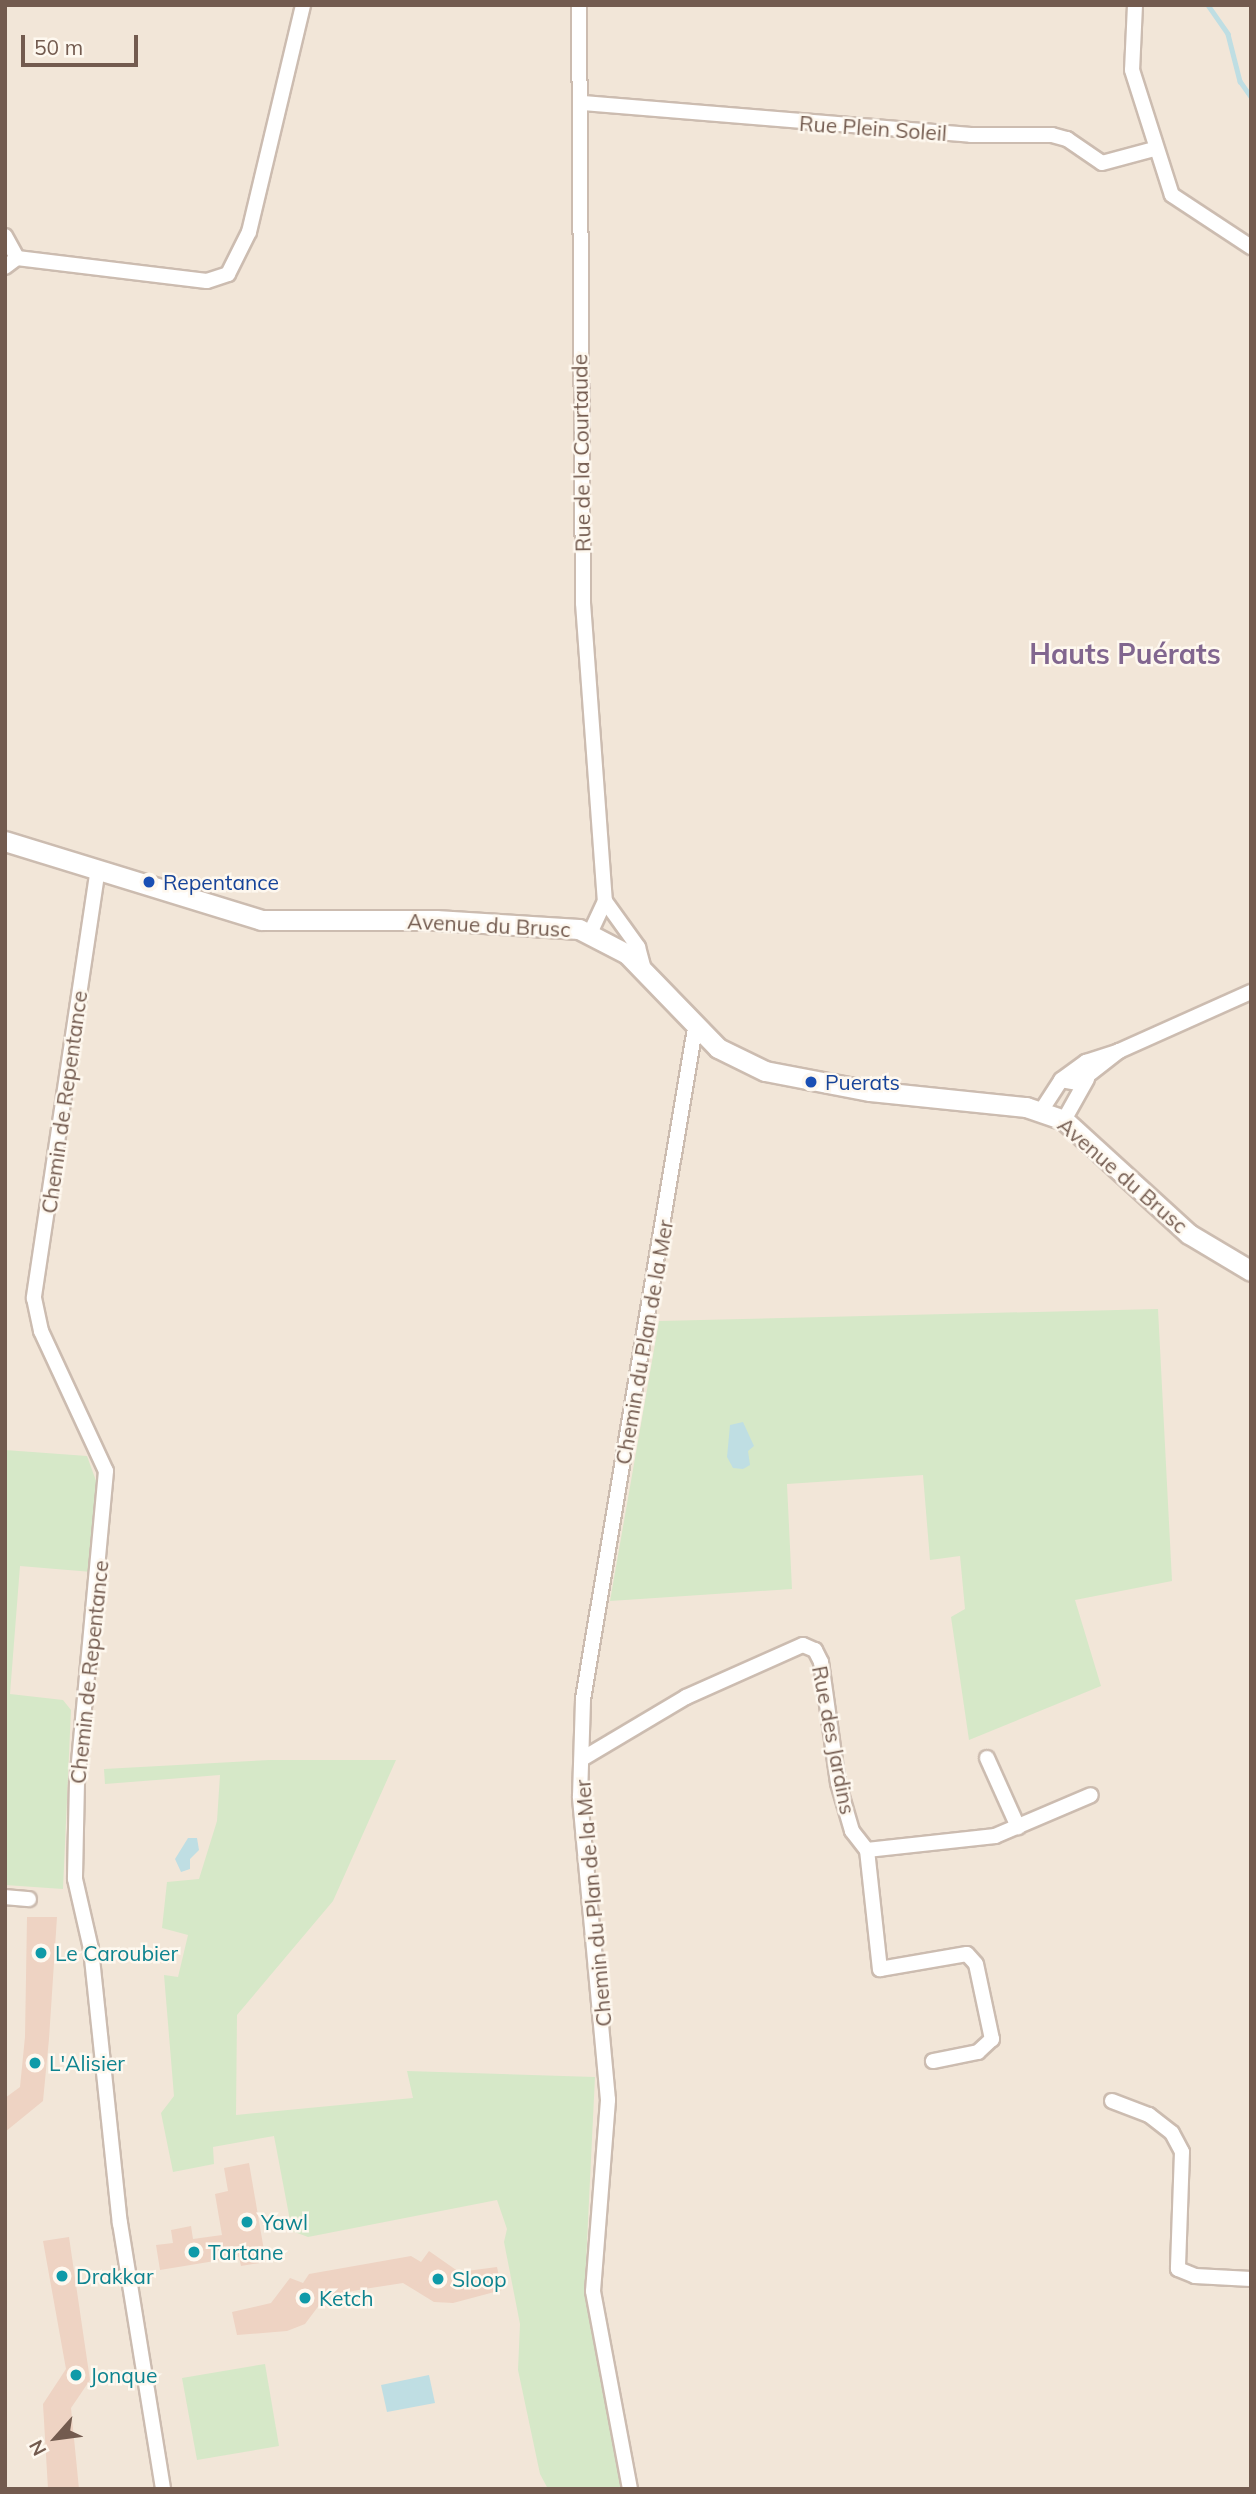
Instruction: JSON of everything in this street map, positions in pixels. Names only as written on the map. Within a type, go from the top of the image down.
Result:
[{"type":"street","points":[[5,236],[8,264],[207,281],[228,274],[249,232],[303,5]]},
{"type":"street","name":"Rue de la Courtaude","points":[[579,5],[583,103],[583,603],[605,901],[614,920],[638,947],[644,969]]},
{"type":"street","points":[[1135,5],[1132,70],[1154,149],[1172,195],[1251,247]]},
{"type":"street","name":"Rue Plein Soleil","points":[[583,103],[958,134],[1052,135],[1068,139],[1101,163],[1154,149]]},
{"type":"street","name":"Avenue du Brusc","points":[[5,841],[261,920],[436,920],[590,933],[644,969],[695,1028],[741,1062],[788,1078],[1041,1111],[1063,1120],[1189,1234],[1251,1271]]},
{"type":"street","name":"Chemin de Repentance","points":[[98,868],[34,1298],[41,1331],[106,1471],[77,1781],[75,1879],[91,1950],[120,2223],[163,2489]]},
{"type":"street","name":"Rue de la Courtaude","points":[[590,933],[605,901]]},
{"type":"street","points":[[590,933],[611,928],[614,920]]},
{"type":"street","points":[[1041,1111],[1061,1080],[1086,1062],[1119,1051],[1251,992]]},
{"type":"street","name":"Chemin du Plan de la Mer","points":[[630,2489],[593,2291],[608,2100],[580,1796],[583,1699],[695,1028]]},
{"type":"street","points":[[1063,1120],[1087,1078],[1119,1051]]},
{"type":"street","points":[[1061,1080],[1068,1084],[1087,1078]]},
{"type":"street","name":"Rue des Jardins","points":[[582,1759],[687,1697],[803,1645],[815,1650],[821,1662],[838,1783],[852,1831],[867,1850]]},
{"type":"street","points":[[987,1758],[1018,1827]]},
{"type":"street","points":[[933,2061],[978,2052],[992,2039],[976,1964],[967,1954],[880,1969],[867,1850],[982,1838],[1018,1827],[1091,1795]]},
{"type":"street","points":[[5,1897],[29,1899]]},
{"type":"street","points":[[1112,2101],[1149,2115],[1171,2133],[1182,2152],[1178,2269],[1195,2276],[1251,2279]]},
{"type":"shaded area","points":[[5,5],[1251,5],[1251,2489],[5,2489]]},
{"type":"green space","points":[[1158,1309],[1172,1581],[1075,1600],[1101,1686],[969,1740],[951,1617],[965,1609],[960,1556],[930,1560],[923,1475],[787,1484],[792,1589],[610,1601],[659,1321]]},
{"type":"green space","points":[[5,1450],[87,1456],[99,1489],[92,1572],[20,1566],[10,1694],[63,1700],[71,1710],[63,1889],[5,1885]]},
{"type":"green space","points":[[269,1760],[396,1760],[333,1901],[237,2015],[236,2115],[413,2098],[407,2071],[595,2077],[585,2283],[623,2489],[548,2489],[540,2474],[518,2370],[520,2324],[504,2242],[507,2229],[497,2200],[308,2237],[292,2231],[274,2136],[213,2147],[214,2164],[173,2172],[161,2113],[174,2096],[164,1975],[178,1977],[188,1935],[162,1928],[167,1882],[199,1879],[217,1821],[220,1775],[105,1784],[104,1769]]},
{"type":"green space","points":[[265,2364],[279,2446],[197,2460],[182,2378]]},
{"type":"water","points":[[743,1422],[754,1446],[748,1451],[750,1465],[743,1469],[733,1468],[727,1457],[730,1425]]},
{"type":"water","points":[[188,1838],[197,1838],[199,1850],[190,1859],[190,1869],[181,1872],[175,1859]]},
{"type":"water","points":[[429,2375],[435,2403],[387,2412],[381,2385]]},
{"type":"building","points":[[27,1917],[57,1917],[43,2101],[5,2132],[5,2098],[20,2087],[25,2037]]},
{"type":"building","points":[[249,2163],[266,2262],[241,2266],[239,2257],[160,2270],[156,2245],[173,2243],[171,2230],[191,2226],[193,2239],[222,2235],[215,2194],[228,2191],[224,2168]]},
{"type":"building","points":[[69,2237],[90,2380],[71,2408],[79,2489],[48,2489],[43,2404],[66,2369],[43,2241]]},
{"type":"building","points":[[429,2251],[459,2272],[497,2267],[502,2290],[453,2303],[434,2302],[403,2283],[364,2289],[326,2296],[305,2324],[287,2331],[237,2335],[232,2312],[271,2303],[290,2278],[303,2283],[309,2274],[411,2256],[421,2262]]},
{"type":"waterway","points":[[1208,5],[1228,34],[1240,81],[1251,97]]},
{"type":"place","name":"Repentance","points":[[149,882]]},
{"type":"place","name":"Puerats","points":[[811,1082]]},
{"type":"place","name":"Le Caroubier","points":[[41,1953]]},
{"type":"place","name":"L'Alisier","points":[[35,2063]]},
{"type":"place","name":"Yawl","points":[[247,2222]]},
{"type":"place","name":"Tartane","points":[[194,2252]]},
{"type":"place","name":"Drakkar","points":[[62,2276]]},
{"type":"place","name":"Sloop","points":[[438,2279]]},
{"type":"place","name":"Ketch","points":[[305,2298]]},
{"type":"place","name":"Jonque","points":[[76,2375]]},
{"type":"district","name":"Hauts Puérats","points":[[1125,654]]}]
